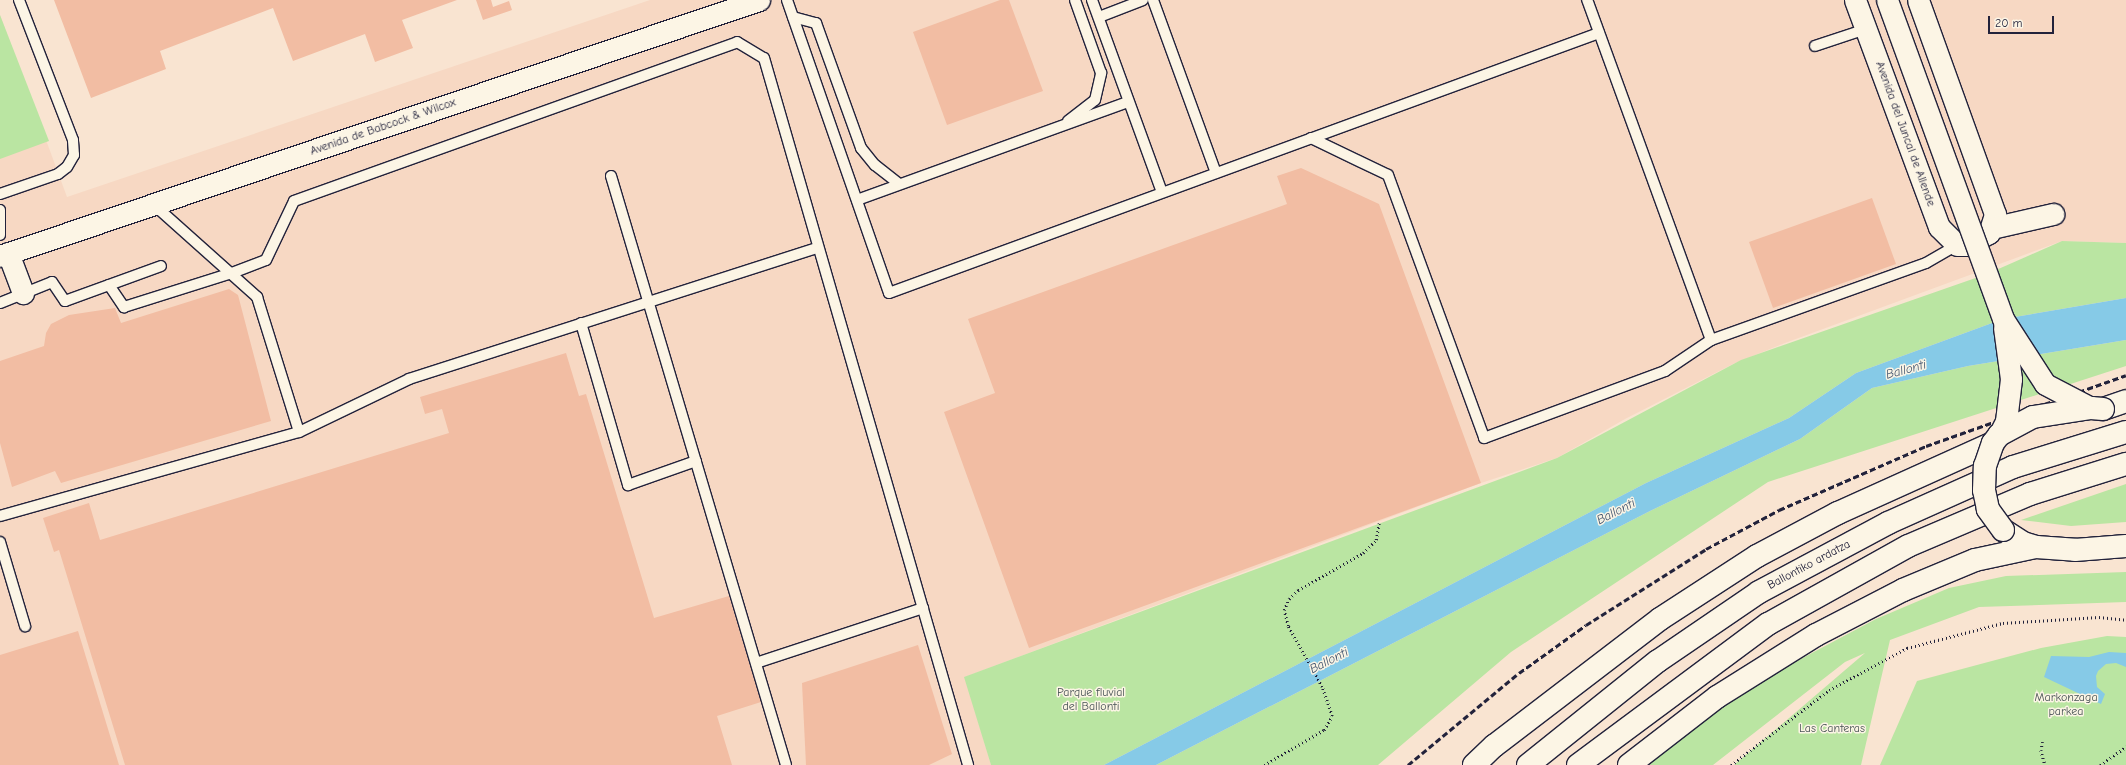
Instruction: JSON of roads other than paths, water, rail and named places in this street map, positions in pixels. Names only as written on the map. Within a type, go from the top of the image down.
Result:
[{"type":"main road","points":[[1474,765],[1494,746],[1660,619],[1757,556],[1824,520],[1996,439],[2033,417],[2097,409],[2126,401]]},
{"type":"main road","points":[[2097,409],[2126,410]]},
{"type":"main road","name":"Ballontiko ardatza","points":[[1528,765],[1658,661],[1759,592],[1888,523],[2013,468],[2126,432]]},
{"type":"main road","points":[[1996,439],[1983,477],[1985,501],[2003,530],[2023,544],[2036,547],[2075,550],[2126,546]]},
{"type":"main road","points":[[1578,765],[1768,624],[1908,546],[2030,494],[2126,464]]},
{"type":"main road","points":[[1629,765],[1717,697],[1816,635],[1903,590],[1975,560],[2036,547]]},
{"type":"street","name":"Avenida de Babcock & Wilcox","points":[[3,248],[153,204],[759,0]]},
{"type":"street","name":"Avenida del Juncal de Allende","points":[[1855,0],[1939,227],[1957,245]]},
{"type":"street","points":[[1887,0],[2003,319],[2011,379],[2006,421],[1996,439]]},
{"type":"street","points":[[1918,0],[1993,208],[1992,228]]},
{"type":"street","points":[[1957,245],[1976,242],[1992,228],[2053,214]]},
{"type":"street","points":[[3,248],[23,293]]},
{"type":"street","points":[[2003,319],[2045,384],[2097,409]]},
{"type":"lane","points":[[0,194],[58,174],[67,167],[74,155],[73,140],[20,0]]},
{"type":"lane","points":[[787,0],[888,293],[1599,33]]},
{"type":"lane","points":[[1061,125],[1095,100],[1101,73],[1075,0]]},
{"type":"lane","points":[[1092,0],[1162,192]]},
{"type":"lane","points":[[1098,17],[1143,0]]},
{"type":"lane","points":[[1153,0],[1216,173]]},
{"type":"lane","points":[[1587,0],[1711,340]]},
{"type":"lane","points":[[793,17],[816,23],[860,148],[875,165],[899,184]]},
{"type":"lane","points":[[1816,46],[1866,29]]},
{"type":"lane","points":[[109,285],[124,307],[232,273],[266,260],[294,201],[737,42],[764,58],[817,248],[968,765]]},
{"type":"lane","points":[[857,200],[1128,102]]},
{"type":"lane","points":[[1310,138],[1388,175],[1484,438],[1665,371],[1711,340],[1926,263],[1957,245]]},
{"type":"lane","points":[[611,176],[786,765]]},
{"type":"lane","points":[[153,204],[232,273],[257,297],[299,432]]},
{"type":"lane","points":[[0,210],[3,248]]},
{"type":"lane","points":[[0,516],[299,432],[409,379],[817,248]]},
{"type":"lane","points":[[0,303],[52,282],[65,301],[162,266]]},
{"type":"lane","points":[[582,324],[628,485],[696,461]]},
{"type":"lane","points":[[0,542],[25,626]]},
{"type":"lane","points":[[756,663],[922,608]]},
{"type":"water","name":"Ballonti","points":[[2126,298],[2126,340],[1968,366],[1872,388],[1800,439],[1650,511],[1156,765],[1104,765],[1646,483],[1789,418],[1856,373],[2003,319]]},
{"type":"water","points":[[2109,652],[2126,653],[2126,667],[2116,663],[2106,664],[2098,671],[2096,676],[2097,687],[2105,694],[2101,704],[2044,677],[2051,656],[2089,657]]},
{"type":"railway","points":[[1408,765],[1519,673],[1586,625],[1706,549],[1779,510],[1926,446],[2126,375]]},
{"type":"park label","name":"Parque fluvial del Ballonti","points":[[1091,700]]},
{"type":"park label","name":"Markonzaga parkea","points":[[2066,705]]},
{"type":"park label","name":"Las Canteras","points":[[1832,729]]}]
